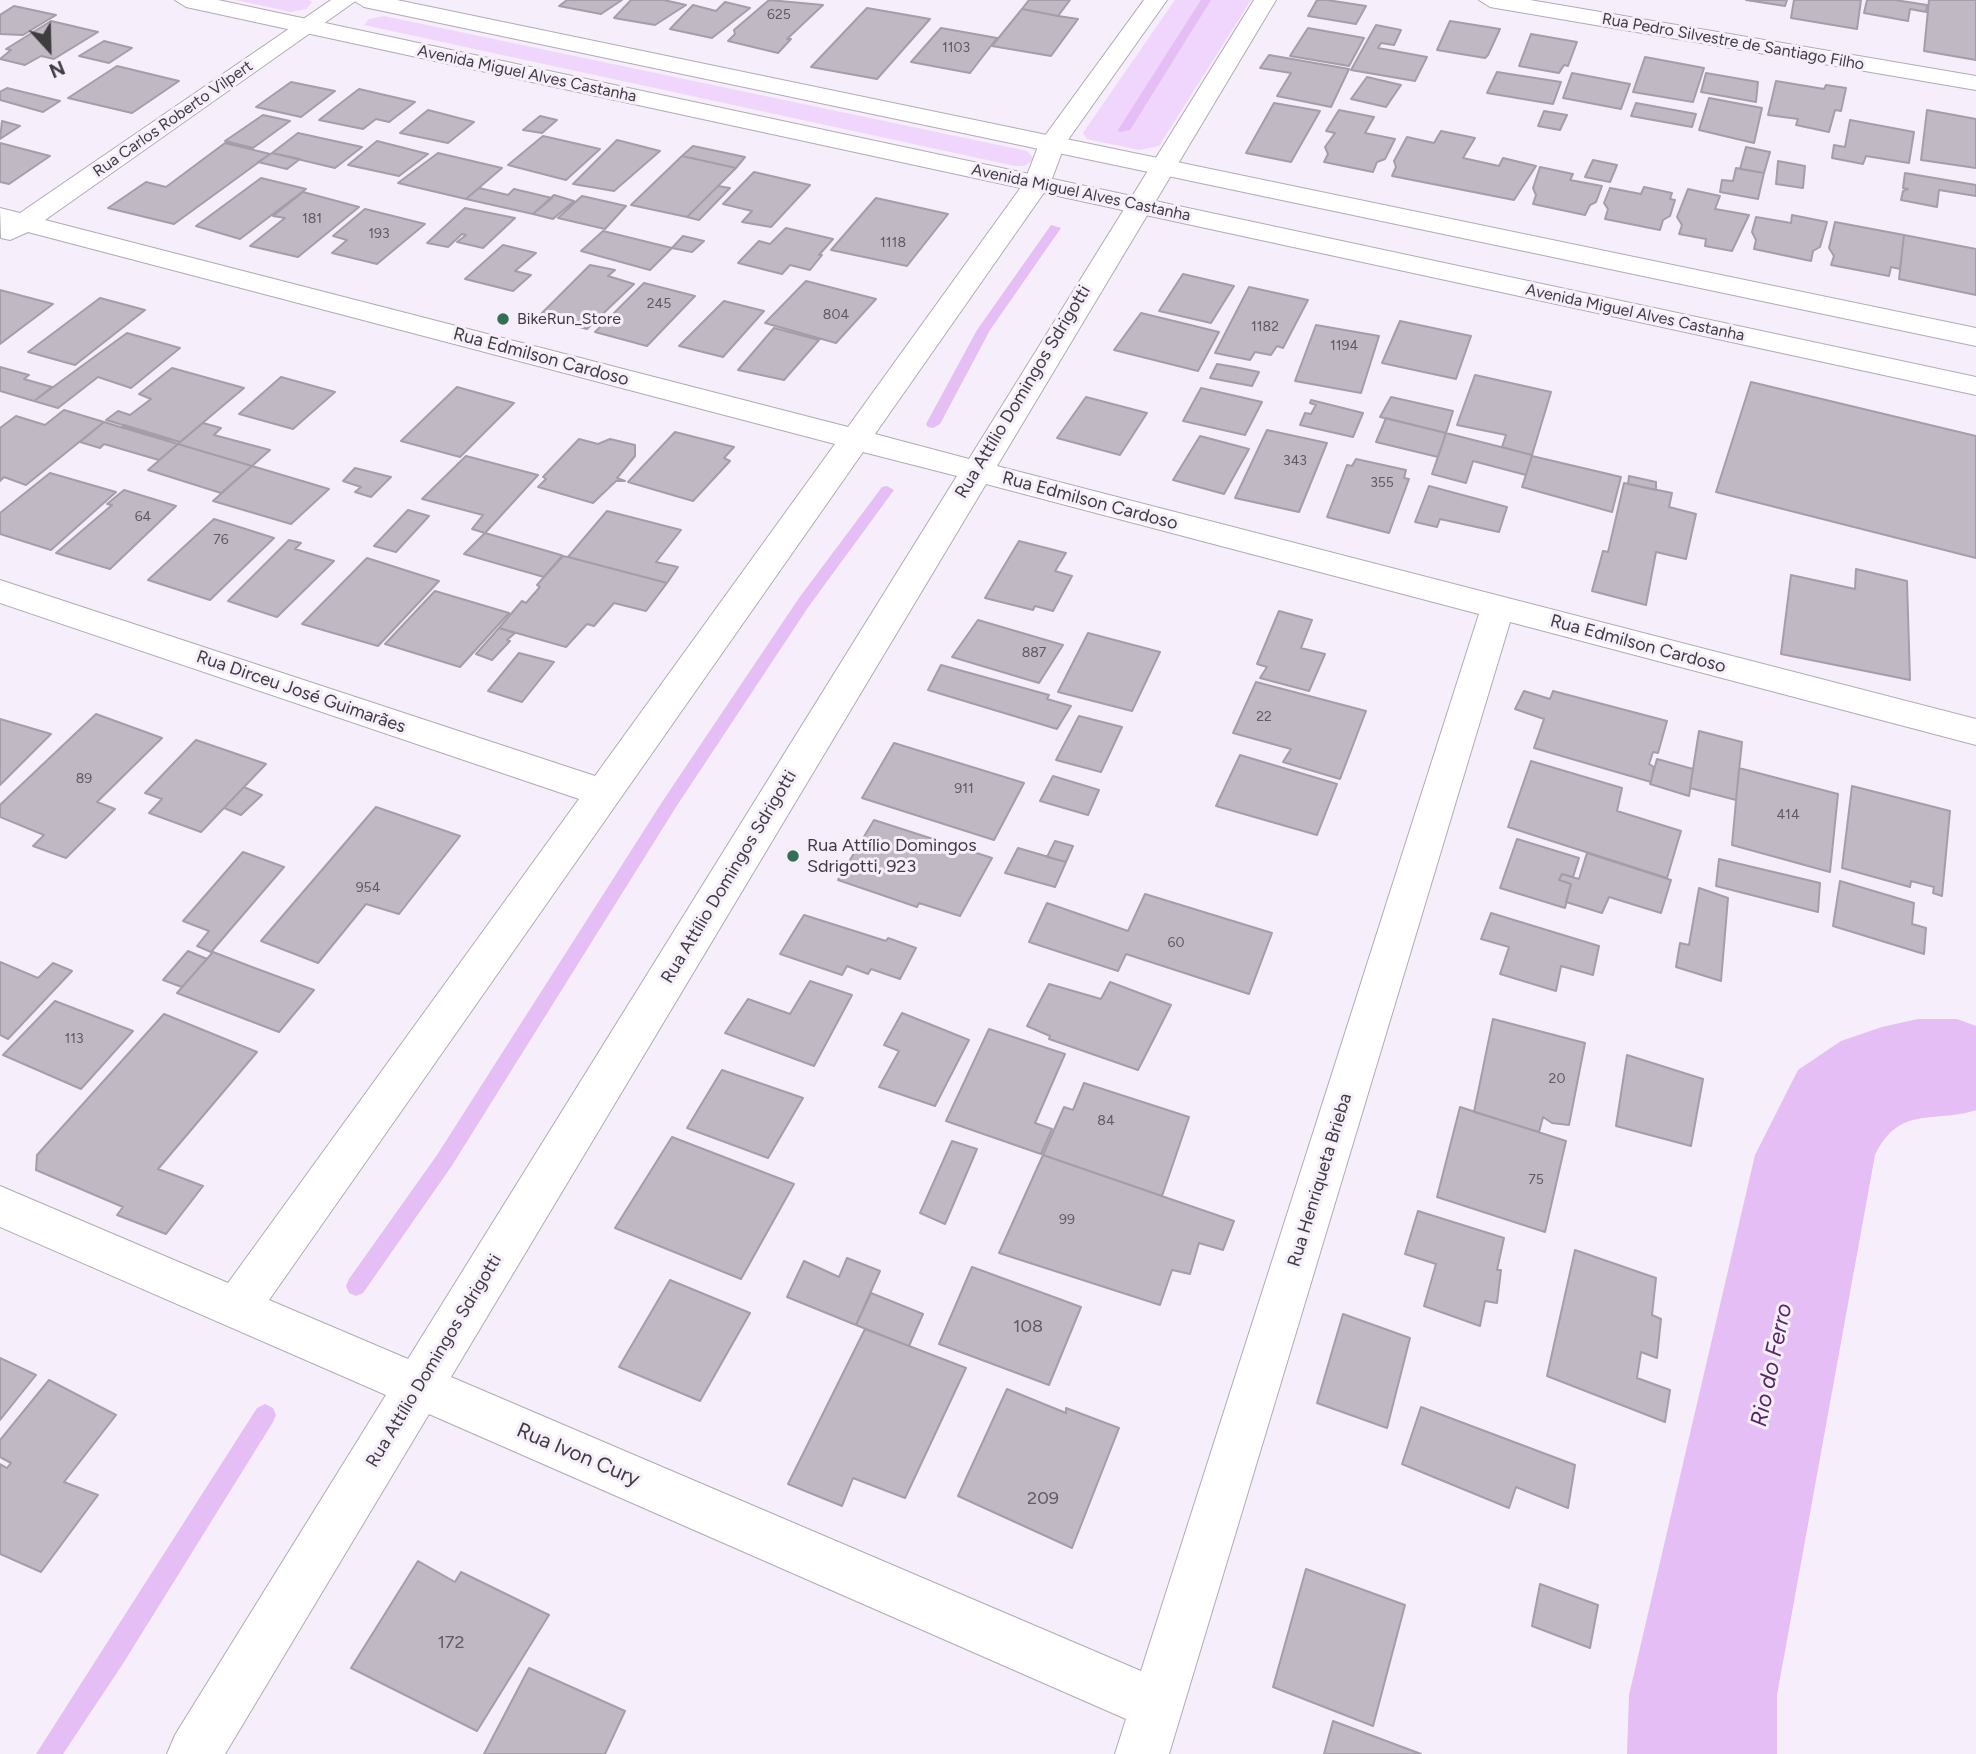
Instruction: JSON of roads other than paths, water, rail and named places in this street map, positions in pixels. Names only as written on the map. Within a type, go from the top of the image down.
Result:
[{"type":"street","name":"Avenida Miguel Alves Castanha","points":[[186,0],[1976,386]]},
{"type":"street","name":"Rua Carlos Roberto Vilpert","points":[[0,239],[12,220],[346,0]]},
{"type":"street","points":[[364,0],[1976,337]]},
{"type":"street","points":[[237,1308],[1037,184],[1052,144],[1156,0]]},
{"type":"street","name":"Rua Attílio Domingos Sdrigotti","points":[[194,1754],[1137,205],[1265,0]]},
{"type":"street","name":"Rua Pedro Silvestre de Santiago Filho","points":[[1490,0],[1976,83]]},
{"type":"street","name":"Rua Edmilson Cardoso","points":[[12,220],[1976,732]]},
{"type":"street","name":"Rua Dirceu José Guimarães","points":[[0,591],[603,793]]},
{"type":"street","name":"Rua Henriqueta Brieba","points":[[1149,1730],[1498,607]]},
{"type":"street","name":"Rua Ivon Cury","points":[[0,1206],[419,1386],[1149,1730]]},
{"type":"waterway","points":[[1124,130],[1206,0]]},
{"type":"waterway","points":[[933,424],[984,330],[1055,228]]},
{"type":"waterway","points":[[356,1286],[444,1161],[670,803],[804,602],[887,490]]},
{"type":"waterway","name":"Rio do Ferro","points":[[1702,1754],[1703,1695],[1815,1155],[1840,1105],[1882,1076],[1918,1068],[1957,1068]]},
{"type":"waterway","points":[[48,1754],[116,1654],[265,1415]]},
{"type":"place","name":"BikeRun_Store","points":[[503,319]]},
{"type":"place","name":"Rua Attílio Domingos Sdrigotti, 923","points":[[793,856]]}]
